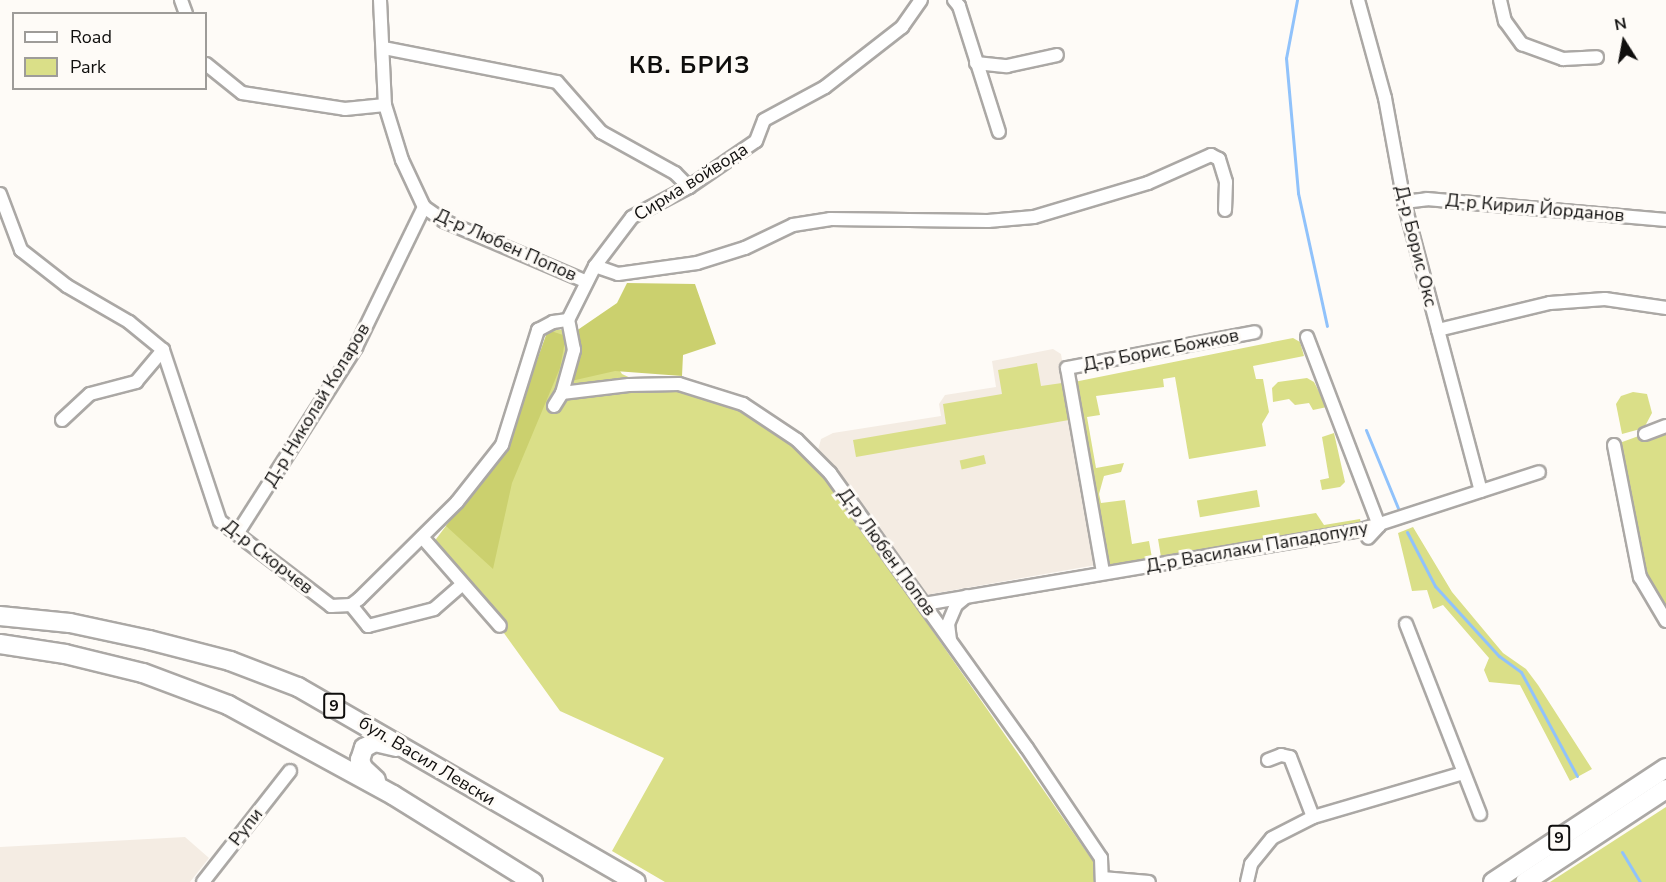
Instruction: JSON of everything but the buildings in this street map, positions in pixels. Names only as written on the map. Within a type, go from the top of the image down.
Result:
[{"type":"highway","name":"бул. Васил Левски","points":[[0,616],[70,623],[230,661],[298,687],[636,882]]},
{"type":"highway","points":[[0,644],[65,654],[143,673],[218,701],[298,740],[393,795],[533,882]]},
{"type":"highway","points":[[393,795],[363,768],[360,754],[375,742],[410,751]]},
{"type":"highway","name":"9","points":[[1493,882],[1666,768]]},
{"type":"highway","name":"9","points":[[1525,882],[1666,789]]},
{"type":"highway","points":[[583,853],[620,882]]},
{"type":"street","name":"Д-р Любен Попов","points":[[380,0],[386,105],[402,160],[424,207],[444,221],[587,282]]},
{"type":"street","name":"Сирма войвода","points":[[568,320],[595,266],[639,211],[689,187],[756,141],[764,120],[825,87],[902,27],[921,0]]},
{"type":"street","points":[[954,0],[959,6],[999,132]]},
{"type":"street","name":"Д-р Борис Окс","points":[[1358,0],[1385,98],[1404,201],[1480,491]]},
{"type":"street","points":[[1500,0],[1505,21],[1522,44],[1563,59],[1597,57]]},
{"type":"street","points":[[384,48],[556,82],[601,132],[675,173],[689,187]]},
{"type":"street","points":[[976,63],[1007,66],[1057,55]]},
{"type":"street","points":[[207,65],[242,93],[345,109],[386,105]]},
{"type":"street","points":[[595,266],[618,274],[697,263],[745,248],[793,225],[830,219],[988,221],[1034,217],[1148,183],[1211,155],[1219,159],[1226,182],[1225,210]]},
{"type":"street","points":[[0,194],[21,250],[67,286],[129,322],[162,350],[136,382],[90,394],[62,420]]},
{"type":"street","name":"Д-р Кирил Йорданов","points":[[1404,201],[1427,199],[1666,220]]},
{"type":"street","name":"Д-р Николай Коларов","points":[[237,534],[356,347],[424,207]]},
{"type":"street","points":[[1438,330],[1550,303],[1605,299],[1666,308]]},
{"type":"street","points":[[463,584],[434,609],[368,626],[351,605],[457,502],[502,445],[538,330],[553,322],[568,320],[574,351],[562,393],[554,406]]},
{"type":"street","name":"Д-р Борис Божков","points":[[1103,572],[1067,368],[1255,332]]},
{"type":"street","points":[[1307,338],[1379,526],[1368,538]]},
{"type":"street","name":"Д-р Скорчев","points":[[162,350],[220,520],[331,606],[351,605]]},
{"type":"street","name":"Д-р Любен Попов","points":[[562,393],[629,385],[679,384],[754,409],[785,430],[830,473],[924,604],[1101,858],[1102,880],[1149,882]]},
{"type":"street","points":[[1645,434],[1666,426]]},
{"type":"street","points":[[1614,445],[1640,577],[1666,621]]},
{"type":"street","name":"Д-р Василаки Пападопулу","points":[[924,604],[1379,526],[1539,472]]},
{"type":"street","points":[[422,537],[500,626]]},
{"type":"street","points":[[950,641],[948,624],[956,605],[967,596]]},
{"type":"street","points":[[1406,624],[1480,814]]},
{"type":"street","points":[[1268,760],[1284,754],[1291,758],[1312,817]]},
{"type":"street","name":"Рупи","points":[[203,882],[290,771]]},
{"type":"street","points":[[1246,882],[1251,864],[1272,838],[1312,817],[1463,773]]},
{"type":"shaded area","points":[[1053,349],[1061,354],[1096,565],[926,595],[818,450],[821,439],[833,433],[941,416],[939,404],[945,395],[996,387],[992,361]]},
{"type":"shaded area","points":[[185,837],[209,858],[190,882],[0,882],[0,847]]},
{"type":"green space","points":[[627,283],[695,284],[716,344],[683,355],[682,376],[615,371],[571,381],[579,329],[617,303]]},
{"type":"green space","points":[[593,329],[622,374],[650,387],[686,392],[740,410],[785,438],[824,475],[1095,864],[1095,882],[665,882],[612,851],[664,758],[560,711],[493,618],[430,547],[506,447],[548,330]]},
{"type":"green space","points":[[548,330],[566,336],[560,368],[512,483],[493,569],[446,526],[506,447]]},
{"type":"green space","points":[[1293,338],[1300,342],[1304,356],[1253,366],[1256,379],[1263,379],[1269,412],[1262,424],[1266,446],[1189,459],[1175,377],[1163,379],[1164,387],[1096,396],[1100,415],[1087,417],[1096,468],[1124,463],[1121,472],[1104,476],[1099,494],[1101,503],[1125,500],[1132,544],[1149,541],[1152,558],[1108,565],[1074,382]]},
{"type":"green space","points":[[1037,363],[1041,386],[1062,383],[1069,420],[856,457],[853,440],[946,424],[943,404],[1002,394],[998,370]]},
{"type":"green space","points":[[1307,378],[1314,382],[1327,407],[1313,410],[1309,403],[1295,405],[1289,399],[1273,402],[1272,388],[1278,382]]},
{"type":"green space","points":[[1633,392],[1647,394],[1652,413],[1644,428],[1622,434],[1616,404],[1621,396]]},
{"type":"green space","points":[[1666,426],[1666,621],[1640,577],[1614,445]]},
{"type":"green space","points":[[1334,433],[1345,482],[1340,487],[1322,490],[1320,480],[1329,478],[1322,437]]},
{"type":"green space","points":[[984,455],[986,464],[962,469],[960,461]]},
{"type":"green space","points":[[1257,490],[1260,507],[1200,517],[1197,501]]},
{"type":"green space","points":[[1316,513],[1324,525],[1360,519],[1361,523],[1161,557],[1158,539]]},
{"type":"green space","points":[[1413,527],[1452,592],[1503,653],[1526,669],[1592,769],[1570,781],[1520,685],[1489,682],[1484,670],[1489,658],[1443,605],[1433,609],[1427,590],[1412,591],[1398,533]]},
{"type":"green space","points":[[1666,807],[1666,882],[1550,882]]},
{"type":"waterway","points":[[1297,0],[1286,58],[1298,193],[1327,326]]},
{"type":"waterway","points":[[1366,430],[1398,508]]},
{"type":"waterway","points":[[1407,532],[1435,586],[1499,656],[1521,672],[1577,776]]},
{"type":"waterway","points":[[1622,852],[1640,882]]},
{"type":"district","name":"КВ. БРИЗ","points":[[690,66]]}]
